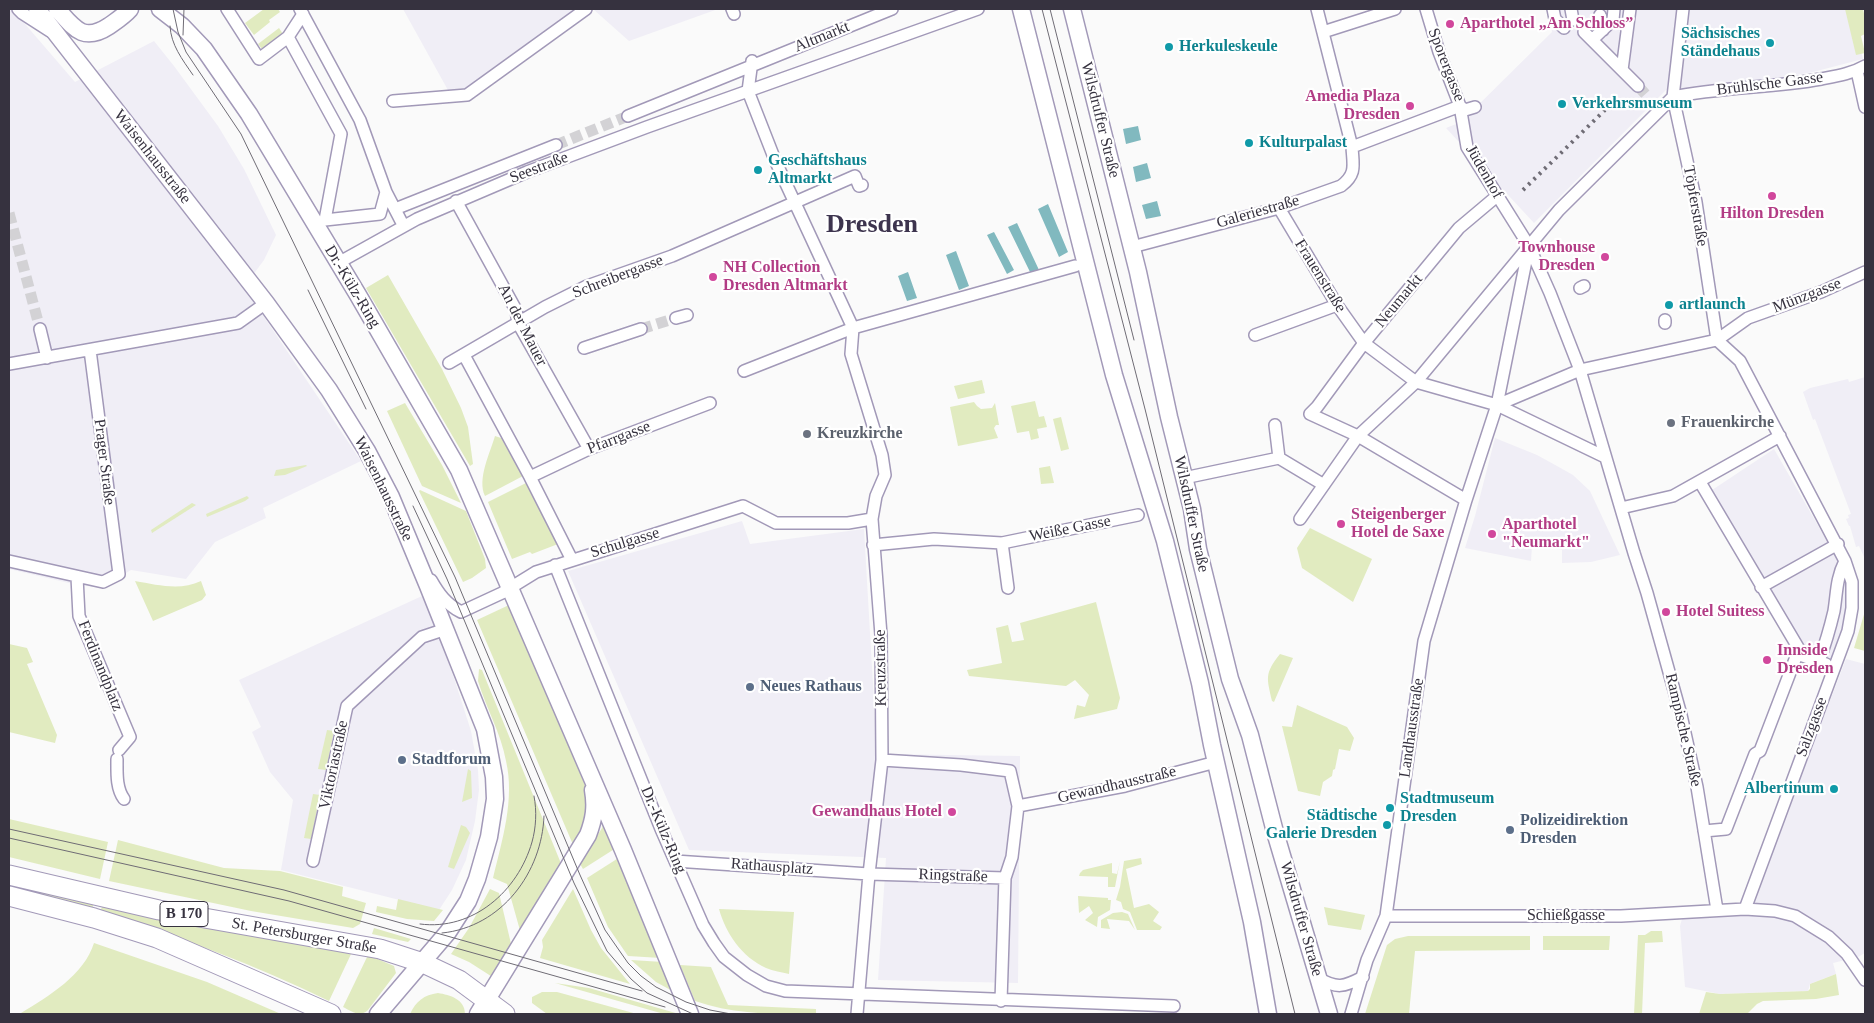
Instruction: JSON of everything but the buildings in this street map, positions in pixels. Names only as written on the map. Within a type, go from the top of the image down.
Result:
[{"type":"main road","name":"Waisenhausstraße","points":[[37,9],[266,303],[329,390],[367,451],[388,491],[446,629],[485,729],[494,777],[495,799],[489,837],[478,876],[468,901],[448,932],[378,1014]]},
{"type":"main road","points":[[57,9],[72,26],[81,33],[87,34],[102,31],[130,9]]},
{"type":"main road","name":"Dr.-Külz-Ring","points":[[160,9],[191,35],[249,114],[459,470],[623,850],[690,1014]]},
{"type":"main road","name":"Wilsdruffer Straße","points":[[1021,9],[1114,376],[1165,541],[1200,683],[1252,922],[1267,1008]]},
{"type":"main road","name":"Wilsdruffer Straße","points":[[1072,9],[1132,247],[1192,508],[1198,549],[1230,679],[1250,735],[1275,832],[1329,1014]]},
{"type":"main road","name":"Dr.-Külz-Ring","points":[[483,1007],[588,835],[594,820],[595,802],[589,771]]},
{"type":"main road","name":"St. Petersburger Straße","points":[[9,875],[159,910],[360,944],[423,963]]},
{"type":"main road","name":"B 170","points":[[9,896],[94,918],[157,938],[331,1014]]},
{"type":"main road","name":"B 170","points":[[423,963],[460,980],[483,1007],[505,1014]]},
{"type":"main road","points":[[394,995],[396,1014]]},
{"type":"street","points":[[18,9],[62,41]]},
{"type":"street","points":[[227,9],[259,59],[288,38],[302,11]]},
{"type":"street","name":"Altmarkt","points":[[752,61],[892,9]]},
{"type":"street","name":"Seestraße","points":[[338,263],[404,226],[456,201],[647,126],[978,9]]},
{"type":"street","name":"Galeriestraße","points":[[1132,247],[1279,208],[1340,186],[1349,180],[1354,169],[1352,147],[1317,9]]},
{"type":"street","points":[[1323,32],[1395,9]]},
{"type":"street","name":"Sporergasse","points":[[1426,9],[1439,52],[1460,106],[1466,110],[1475,107]]},
{"type":"street","points":[[1553,9],[1556,19],[1568,18]]},
{"type":"street","points":[[1614,9],[1613,20],[1603,30],[1588,36],[1638,86]]},
{"type":"street","points":[[1622,70],[1630,9]]},
{"type":"street","points":[[1300,519],[1354,441],[1416,382],[1559,210],[1672,98],[1683,9]]},
{"type":"street","points":[[393,101],[467,95],[590,10]]},
{"type":"street","points":[[302,11],[360,120],[386,192],[401,221]]},
{"type":"street","points":[[1600,15],[1603,30]]},
{"type":"street","points":[[288,38],[341,134],[325,220],[380,214],[386,192]]},
{"type":"street","points":[[752,61],[748,91],[794,203],[853,328]]},
{"type":"street","points":[[628,116],[752,61]]},
{"type":"street","points":[[1861,68],[1865,107]]},
{"type":"street","name":"Brühlsche Gasse","points":[[1672,98],[1691,94],[1770,87],[1810,81],[1861,68]]},
{"type":"street","name":"Töpferstraße","points":[[1672,98],[1696,202],[1717,340]]},
{"type":"street","points":[[1352,147],[1460,106]]},
{"type":"street","name":"Jüdenhof","points":[[1460,106],[1467,147],[1529,246]]},
{"type":"street","name":"Seestraße","points":[[395,208],[556,145]]},
{"type":"street","name":"Schreibergasse","points":[[449,362],[545,307],[587,286],[672,256],[855,176],[859,186],[864,184]]},
{"type":"street","name":"Neumarkt","points":[[1354,441],[1310,414],[1364,343],[1459,228],[1497,196]]},
{"type":"street","name":"An der Mauer","points":[[456,201],[516,310],[518,324],[589,449]]},
{"type":"street","name":"Frauenstraße","points":[[1279,208],[1337,305],[1364,343],[1416,382]]},
{"type":"street","name":"Rampische Straße","points":[[1529,246],[1550,293],[1580,370],[1647,593],[1684,724],[1717,910]]},
{"type":"street","name":"Landhausstraße","points":[[1351,1014],[1373,943],[1386,916],[1424,641],[1497,405],[1529,246]]},
{"type":"street","points":[[744,371],[853,328],[1075,266]]},
{"type":"street","name":"Münzgasse","points":[[1717,340],[1748,318],[1821,292],[1865,272]]},
{"type":"street","points":[[9,364],[238,323],[266,303]]},
{"type":"street","points":[[1255,335],[1337,305]]},
{"type":"street","name":"Kreuzstraße","points":[[853,328],[851,354],[882,455],[885,475],[876,496],[872,519],[881,636],[882,760],[869,874],[857,1014]]},
{"type":"street","points":[[40,329],[47,358]]},
{"type":"street","points":[[584,348],[641,329]]},
{"type":"street","points":[[1497,405],[1580,370],[1717,340]]},
{"type":"street","name":"Salzgasse","points":[[1717,340],[1740,361],[1838,544],[1852,582],[1852,608],[1848,630],[1745,909]]},
{"type":"street","name":"Prager Straße","points":[[77,577],[103,582],[119,574],[90,350]]},
{"type":"street","points":[[464,354],[572,560]]},
{"type":"street","points":[[1416,382],[1497,405],[1606,457]]},
{"type":"street","name":"Pfarrgasse","points":[[530,477],[589,449],[710,403]]},
{"type":"street","points":[[1275,425],[1280,458]]},
{"type":"street","points":[[1621,508],[1673,496],[1780,436]]},
{"type":"street","points":[[1354,441],[1465,505]]},
{"type":"street","points":[[1184,478],[1280,458],[1324,485]]},
{"type":"street","points":[[1700,482],[1799,649],[1760,751],[1755,754],[1726,829],[1704,832]]},
{"type":"street","name":"Schulgasse","points":[[511,588],[536,572],[555,565],[743,506],[776,524],[848,523],[872,519]]},
{"type":"street","name":"Weiße Gasse","points":[[873,545],[934,539],[1002,542],[1138,515]]},
{"type":"street","points":[[408,539],[444,599],[451,607],[461,612],[511,588]]},
{"type":"street","points":[[1002,542],[1008,588]]},
{"type":"street","points":[[1761,587],[1838,544]]},
{"type":"street","points":[[9,561],[77,577]]},
{"type":"street","points":[[1819,661],[1832,620],[1836,584],[1845,561]]},
{"type":"street","name":"Dr.-Külz-Ring","points":[[555,565],[675,861],[703,924],[714,943],[724,957],[747,975],[766,986],[785,991],[859,994]]},
{"type":"street","name":"Ferdinandplatz","points":[[77,577],[79,616],[130,737],[118,755],[117,778],[120,793],[124,799]]},
{"type":"street","name":"Viktoriastraße","points":[[314,861],[347,706],[422,637],[446,629]]},
{"type":"street","points":[[1797,654],[1835,666]]},
{"type":"street","points":[[882,760],[961,765],[1010,771],[1018,806],[1012,856],[1005,878]]},
{"type":"street","name":"Gewandhausstraße","points":[[1018,806],[1125,786],[1216,762]]},
{"type":"street","name":"Rathausplatz","points":[[675,861],[869,874]]},
{"type":"street","name":"Ringstraße","points":[[869,874],[1005,878],[1001,1001]]},
{"type":"street","name":"Schießgasse","points":[[1386,916],[1621,916],[1745,909],[1774,911],[1801,919],[1830,937],[1847,954],[1861,964],[1865,980]]},
{"type":"street","points":[[1318,978],[1329,984],[1339,986],[1350,984],[1362,977]]},
{"type":"street","points":[[859,994],[1001,1001],[1174,1006]]},
{"type":"shaded area","points":[[403,9],[579,9],[454,101]]},
{"type":"shaded area","points":[[593,9],[718,9],[629,41]]},
{"type":"shaded area","points":[[1549,9],[1851,9],[1863,59],[1813,72],[1752,83],[1666,90],[1534,223],[1446,128],[1461,122],[1552,32]]},
{"type":"shaded area","points":[[9,10],[13,10],[75,82],[154,41],[174,66],[218,126],[244,169],[276,235],[264,260],[244,287],[361,461],[263,508],[266,518],[215,542],[186,579],[131,570],[101,588],[73,584],[9,569]]},
{"type":"shaded area","points":[[1865,377],[1865,559],[1859,546],[1856,547],[1846,519],[1851,514],[1803,392],[1810,388],[1848,379],[1849,382]]},
{"type":"shaded area","points":[[1495,438],[1537,455],[1573,475],[1590,491],[1620,555],[1591,562],[1562,563],[1562,550],[1532,546],[1531,561],[1465,548]]},
{"type":"shaded area","points":[[1774,449],[1835,555],[1847,585],[1847,620],[1833,659],[1794,647],[1703,496]]},
{"type":"shaded area","points":[[742,521],[750,544],[864,529],[877,754],[1020,756],[1018,983],[878,980],[886,858],[689,850],[568,571]]},
{"type":"shaded area","points":[[422,596],[455,681],[471,731],[478,770],[479,790],[475,821],[466,860],[452,890],[439,910],[281,870],[293,800],[270,772],[252,732],[261,727],[239,680]]},
{"type":"shaded area","points":[[1846,659],[1865,664],[1865,953],[1858,957],[1833,963],[1836,974],[1810,984],[1808,991],[1720,994],[1685,987],[1680,926],[1683,915],[1751,913],[1769,859]]},
{"type":"green space","points":[[264,9],[278,9],[280,12],[254,35],[245,23]]},
{"type":"green space","points":[[1845,9],[1863,9],[1865,34],[1861,36],[1865,53],[1856,55]]},
{"type":"green space","points":[[279,28],[283,34],[262,49],[258,44]]},
{"type":"green space","points":[[388,275],[442,369],[461,408],[468,427],[473,464],[470,466],[366,288]]},
{"type":"green space","points":[[982,380],[985,393],[958,399],[954,386]]},
{"type":"green space","points":[[1035,401],[1039,417],[1044,416],[1047,427],[1037,429],[1039,438],[1031,440],[1029,431],[1017,433],[1011,406]]},
{"type":"green space","points":[[974,402],[981,409],[992,408],[995,403],[999,425],[996,425],[994,428],[998,438],[958,446],[950,407]]},
{"type":"green space","points":[[405,403],[442,465],[461,503],[422,486],[387,411]]},
{"type":"green space","points":[[1061,417],[1069,449],[1061,451],[1053,419]]},
{"type":"green space","points":[[495,436],[504,439],[523,476],[485,496],[482,482],[483,474]]},
{"type":"green space","points":[[306,465],[285,475],[274,476],[276,470]]},
{"type":"green space","points":[[1050,466],[1054,483],[1041,484],[1039,468]]},
{"type":"green space","points":[[528,482],[558,544],[512,559],[488,502]]},
{"type":"green space","points":[[420,490],[466,511],[485,559],[486,568],[472,578],[463,582]]},
{"type":"green space","points":[[247,496],[249,498],[245,501],[207,517],[206,514]]},
{"type":"green space","points":[[192,503],[196,505],[152,533],[151,530]]},
{"type":"green space","points":[[1310,528],[1372,559],[1353,602],[1302,568],[1297,548]]},
{"type":"green space","points":[[135,581],[185,586],[201,581],[206,595],[202,600],[153,621]]},
{"type":"green space","points":[[1096,602],[1120,698],[1117,709],[1074,719],[1077,705],[1085,707],[1089,695],[1075,680],[1066,686],[969,676],[967,670],[1002,663],[996,628],[1008,625],[1012,642],[1024,640],[1020,623]]},
{"type":"green space","points":[[509,605],[585,785],[587,801],[585,817],[574,847],[477,620]]},
{"type":"green space","points":[[1865,611],[1865,651],[1854,648]]},
{"type":"green space","points":[[9,644],[27,648],[33,662],[27,664],[57,735],[55,743],[9,732]]},
{"type":"green space","points":[[1280,654],[1293,658],[1274,702],[1272,701],[1268,676],[1271,667]]},
{"type":"green space","points":[[479,669],[482,670],[560,861],[560,868],[521,934],[507,884],[493,878],[506,820],[509,790],[508,775],[501,740],[478,681]]},
{"type":"green space","points":[[1297,705],[1347,727],[1354,738],[1350,751],[1339,749],[1335,769],[1332,776],[1323,782],[1320,796],[1298,791],[1282,726],[1292,727]]},
{"type":"green space","points":[[327,730],[334,731],[326,770],[318,769]]},
{"type":"green space","points":[[468,769],[471,771],[472,798],[462,802]]},
{"type":"green space","points":[[313,794],[320,795],[311,839],[304,838]]},
{"type":"green space","points":[[9,819],[108,842],[100,879],[9,857]]},
{"type":"green space","points":[[603,824],[616,848],[583,869],[580,864]]},
{"type":"green space","points":[[461,825],[466,827],[470,833],[454,869],[448,867]]},
{"type":"green space","points":[[118,840],[224,868],[280,871],[343,887],[342,896],[366,903],[360,924],[353,928],[251,911],[109,881]]},
{"type":"green space","points":[[620,857],[661,958],[628,956],[608,927],[587,878]]},
{"type":"green space","points":[[1141,858],[1142,864],[1126,869],[1134,908],[1149,904],[1159,912],[1153,921],[1162,927],[1160,930],[1137,930],[1130,912],[1123,909],[1121,902],[1116,900],[1124,861]]},
{"type":"green space","points":[[1120,861],[1115,887],[1108,887],[1108,877],[1079,876],[1083,870],[1112,863],[1112,873],[1117,874]]},
{"type":"green space","points":[[9,881],[94,902],[92,910],[9,889]]},
{"type":"green space","points":[[490,889],[499,893],[512,948],[494,978],[469,962],[451,954],[469,928]]},
{"type":"green space","points":[[573,889],[601,948],[630,984],[540,958],[543,947],[542,940]]},
{"type":"green space","points":[[1078,896],[1108,898],[1108,900],[1111,900],[1110,910],[1098,917],[1097,927],[1085,920],[1093,913],[1089,906],[1079,913]]},
{"type":"green space","points":[[398,899],[443,910],[434,921],[407,919],[376,912],[377,906],[396,910]]},
{"type":"green space","points":[[103,904],[247,935],[352,952],[329,1001],[273,975],[216,952],[100,912]]},
{"type":"green space","points":[[1324,907],[1365,915],[1361,930],[1328,925]]},
{"type":"green space","points":[[719,909],[794,912],[789,974],[766,968],[742,951],[726,927]]},
{"type":"green space","points":[[1122,912],[1128,914],[1135,930],[1129,921],[1107,919],[1110,929],[1101,928],[1101,920],[1113,913]]},
{"type":"green space","points":[[374,928],[411,939],[408,942],[372,934]]},
{"type":"green space","points":[[1651,931],[1662,931],[1663,942],[1645,943],[1642,1014],[1634,1014],[1638,935],[1645,935]]},
{"type":"green space","points":[[1408,936],[1530,936],[1530,950],[1415,951],[1409,1014],[1365,1014],[1387,945],[1395,939]]},
{"type":"green space","points":[[1543,936],[1610,936],[1609,950],[1543,950]]},
{"type":"green space","points":[[94,943],[207,982],[281,1014],[21,1013],[54,992],[74,975],[89,954]]},
{"type":"green space","points":[[368,955],[394,966],[396,973],[368,1010],[359,1014],[343,1007]]},
{"type":"green space","points":[[631,960],[663,962],[676,993],[656,982]]},
{"type":"green space","points":[[680,965],[711,967],[728,1005],[816,1009],[816,1014],[770,1014],[740,1011],[710,1006],[695,1001]]},
{"type":"green space","points":[[1836,974],[1839,995],[1816,999],[1763,1001],[1747,1014],[1699,1014],[1706,992],[1720,994],[1808,991],[1810,984]]},
{"type":"green space","points":[[555,983],[589,988],[679,1014],[664,1014]]},
{"type":"green space","points":[[542,992],[557,992],[637,1014],[547,1014],[532,1003],[532,997]]},
{"type":"green space","points":[[438,993],[460,1001],[465,1014],[410,1014],[421,999]]},
{"type":"water","points":[[1138,126],[1141,140],[1126,144],[1123,129]]},
{"type":"water","points":[[1147,163],[1151,178],[1136,182],[1133,167]]},
{"type":"water","points":[[1157,201],[1161,216],[1146,219],[1142,205]]},
{"type":"water","points":[[1048,204],[1068,252],[1059,257],[1038,209]]},
{"type":"water","points":[[1017,223],[1039,270],[1031,274],[1008,227]]},
{"type":"water","points":[[994,232],[1014,270],[1007,274],[987,235]]},
{"type":"water","points":[[956,251],[969,286],[959,290],[946,255]]},
{"type":"water","points":[[908,272],[917,298],[907,301],[898,276]]},
{"type":"tunnel","points":[[1638,86],[1647,96]]},
{"type":"tunnel","points":[[556,145],[628,116]]},
{"type":"tunnel","points":[[9,213],[40,329]]},
{"type":"tunnel","points":[[641,329],[676,318]]},
{"type":"tram line","points":[[173,9],[178,32],[186,52],[241,134],[455,577],[605,930],[628,963],[656,987],[686,1002],[710,1010],[731,1014]]},
{"type":"tram line","points":[[183,35],[184,9]]},
{"type":"tram line","points":[[1042,9],[1145,409],[1295,1014]]},
{"type":"tram line","points":[[1050,9],[1134,340]]},
{"type":"tram line","points":[[170,26],[175,46],[193,75]]},
{"type":"tram line","points":[[308,290],[366,409]]},
{"type":"tram line","points":[[413,506],[447,579],[574,883],[607,951],[631,979],[647,993],[693,1014]]},
{"type":"tram line","points":[[420,924],[458,921],[475,914],[491,904],[504,891],[516,876],[532,842],[536,819],[534,796]]},
{"type":"tram line","points":[[442,933],[464,929],[483,920],[500,908],[515,893],[527,876],[536,857],[542,837],[544,816]]},
{"type":"tram line","points":[[9,829],[284,890],[642,991]]},
{"type":"tram line","points":[[9,838],[289,901],[665,1007]]},
{"type":"railway","points":[[1523,190],[1605,110]]},
{"type":"place","name":"Aparthotel „Am Schloss”","points":[[1450,24]]},
{"type":"place","name":"Sächsisches Ständehaus","points":[[1770,43]]},
{"type":"place","name":"Herkuleskeule","points":[[1169,47]]},
{"type":"place","name":"Verkehrsmuseum","points":[[1562,104]]},
{"type":"place","name":"Amedia Plaza Dresden","points":[[1410,106]]},
{"type":"place","name":"Kulturpalast","points":[[1249,143]]},
{"type":"place","name":"Geschäftshaus Altmarkt","points":[[758,170]]},
{"type":"place","name":"Hilton Dresden","points":[[1772,196]]},
{"type":"place","name":"Townhouse Dresden","points":[[1605,257]]},
{"type":"place","name":"NH Collection Dresden Altmarkt","points":[[713,277]]},
{"type":"place","name":"artlaunch","points":[[1669,305]]},
{"type":"place","name":"Frauenkirche","points":[[1671,423]]},
{"type":"place","name":"Kreuzkirche","points":[[807,434]]},
{"type":"place","name":"Steigenberger Hotel de Saxe","points":[[1341,524]]},
{"type":"place","name":"Aparthotel \"Neumarkt\"","points":[[1492,534]]},
{"type":"place","name":"Hotel Suitess","points":[[1666,612]]},
{"type":"place","name":"Innside Dresden","points":[[1767,660]]},
{"type":"place","name":"Neues Rathaus","points":[[750,687]]},
{"type":"place","name":"Stadtforum","points":[[402,760]]},
{"type":"place","name":"Albertinum","points":[[1834,789]]},
{"type":"place","name":"Stadtmuseum Dresden","points":[[1390,808]]},
{"type":"place","name":"Gewandhaus Hotel","points":[[952,812]]},
{"type":"place","name":"Städtische Galerie Dresden","points":[[1387,825]]},
{"type":"place","name":"Polizeidirektion Dresden","points":[[1510,830]]},
{"type":"district","name":"Dresden","points":[[872,225]]}]
